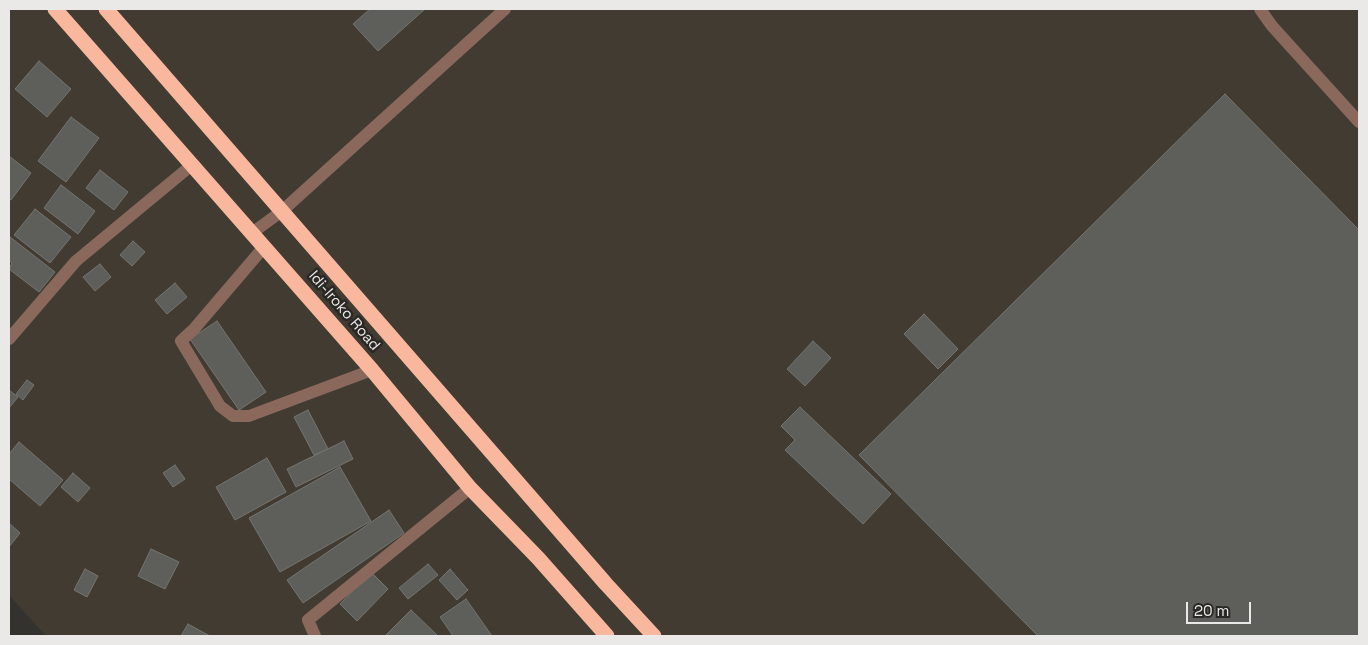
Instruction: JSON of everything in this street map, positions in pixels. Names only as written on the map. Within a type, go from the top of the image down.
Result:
[{"type":"highway","name":"Idi-Iroko Road","points":[[55,9],[372,370],[470,488],[538,558],[607,636]]},
{"type":"highway","points":[[106,9],[599,577],[654,636]]},
{"type":"street","points":[[252,233],[282,211],[505,9]]},
{"type":"street","points":[[1260,9],[1272,26],[1359,122]]},
{"type":"street","points":[[9,339],[76,262],[193,164]]},
{"type":"street","points":[[264,247],[194,330],[181,341],[220,406],[233,416],[250,416],[372,370]]},
{"type":"street","points":[[315,636],[308,620],[470,488]]},
{"type":"shaded area","points":[[9,9],[1359,9],[1359,636],[46,636],[9,595]]},
{"type":"building","points":[[370,9],[425,9],[378,51],[353,24]]},
{"type":"building","points":[[39,61],[71,89],[47,117],[15,89]]},
{"type":"building","points":[[1225,94],[1359,230],[1359,636],[1038,636],[859,455]]},
{"type":"building","points":[[71,117],[99,138],[66,182],[38,161]]},
{"type":"building","points":[[9,156],[31,173],[11,200],[9,199]]},
{"type":"building","points":[[100,170],[128,192],[114,210],[86,188]]},
{"type":"building","points":[[61,185],[95,211],[78,234],[44,208]]},
{"type":"building","points":[[35,209],[71,237],[50,263],[14,235]]},
{"type":"building","points":[[10,237],[55,272],[39,292],[9,269],[12,263],[9,260]]},
{"type":"building","points":[[133,241],[145,252],[132,266],[120,255]]},
{"type":"building","points":[[100,264],[111,277],[95,291],[83,277]]},
{"type":"building","points":[[175,283],[187,297],[167,314],[155,300]]},
{"type":"building","points":[[924,314],[958,349],[938,369],[904,334]]},
{"type":"building","points":[[217,321],[266,392],[239,410],[190,339]]},
{"type":"building","points":[[813,341],[831,358],[805,386],[787,369]]},
{"type":"building","points":[[27,380],[34,385],[23,400],[16,394]]},
{"type":"building","points":[[9,390],[18,397],[9,408]]},
{"type":"building","points":[[800,407],[891,494],[863,524],[785,450],[795,440],[781,426]]},
{"type":"building","points":[[308,410],[328,449],[314,455],[294,417]]},
{"type":"building","points":[[344,441],[353,459],[296,487],[287,469]]},
{"type":"building","points":[[19,442],[63,480],[40,506],[9,479],[9,454]]},
{"type":"building","points":[[267,458],[286,492],[235,520],[216,487]]},
{"type":"building","points":[[175,465],[185,479],[173,487],[163,473]]},
{"type":"building","points":[[340,467],[371,521],[280,572],[249,518]]},
{"type":"building","points":[[73,473],[90,488],[78,502],[61,487]]},
{"type":"building","points":[[389,510],[404,533],[303,603],[287,580]]},
{"type":"building","points":[[9,523],[20,533],[9,547]]},
{"type":"building","points":[[151,549],[179,562],[165,589],[138,576]]},
{"type":"building","points":[[428,564],[438,575],[408,599],[399,588]]},
{"type":"building","points":[[85,569],[98,576],[87,597],[74,590]]},
{"type":"building","points":[[450,569],[468,590],[457,600],[439,580]]},
{"type":"building","points":[[371,572],[388,589],[357,621],[340,604]]},
{"type":"building","points":[[466,599],[492,636],[453,636],[440,617]]},
{"type":"building","points":[[411,610],[438,636],[385,636]]},
{"type":"building","points":[[188,624],[210,636],[181,636]]}]
